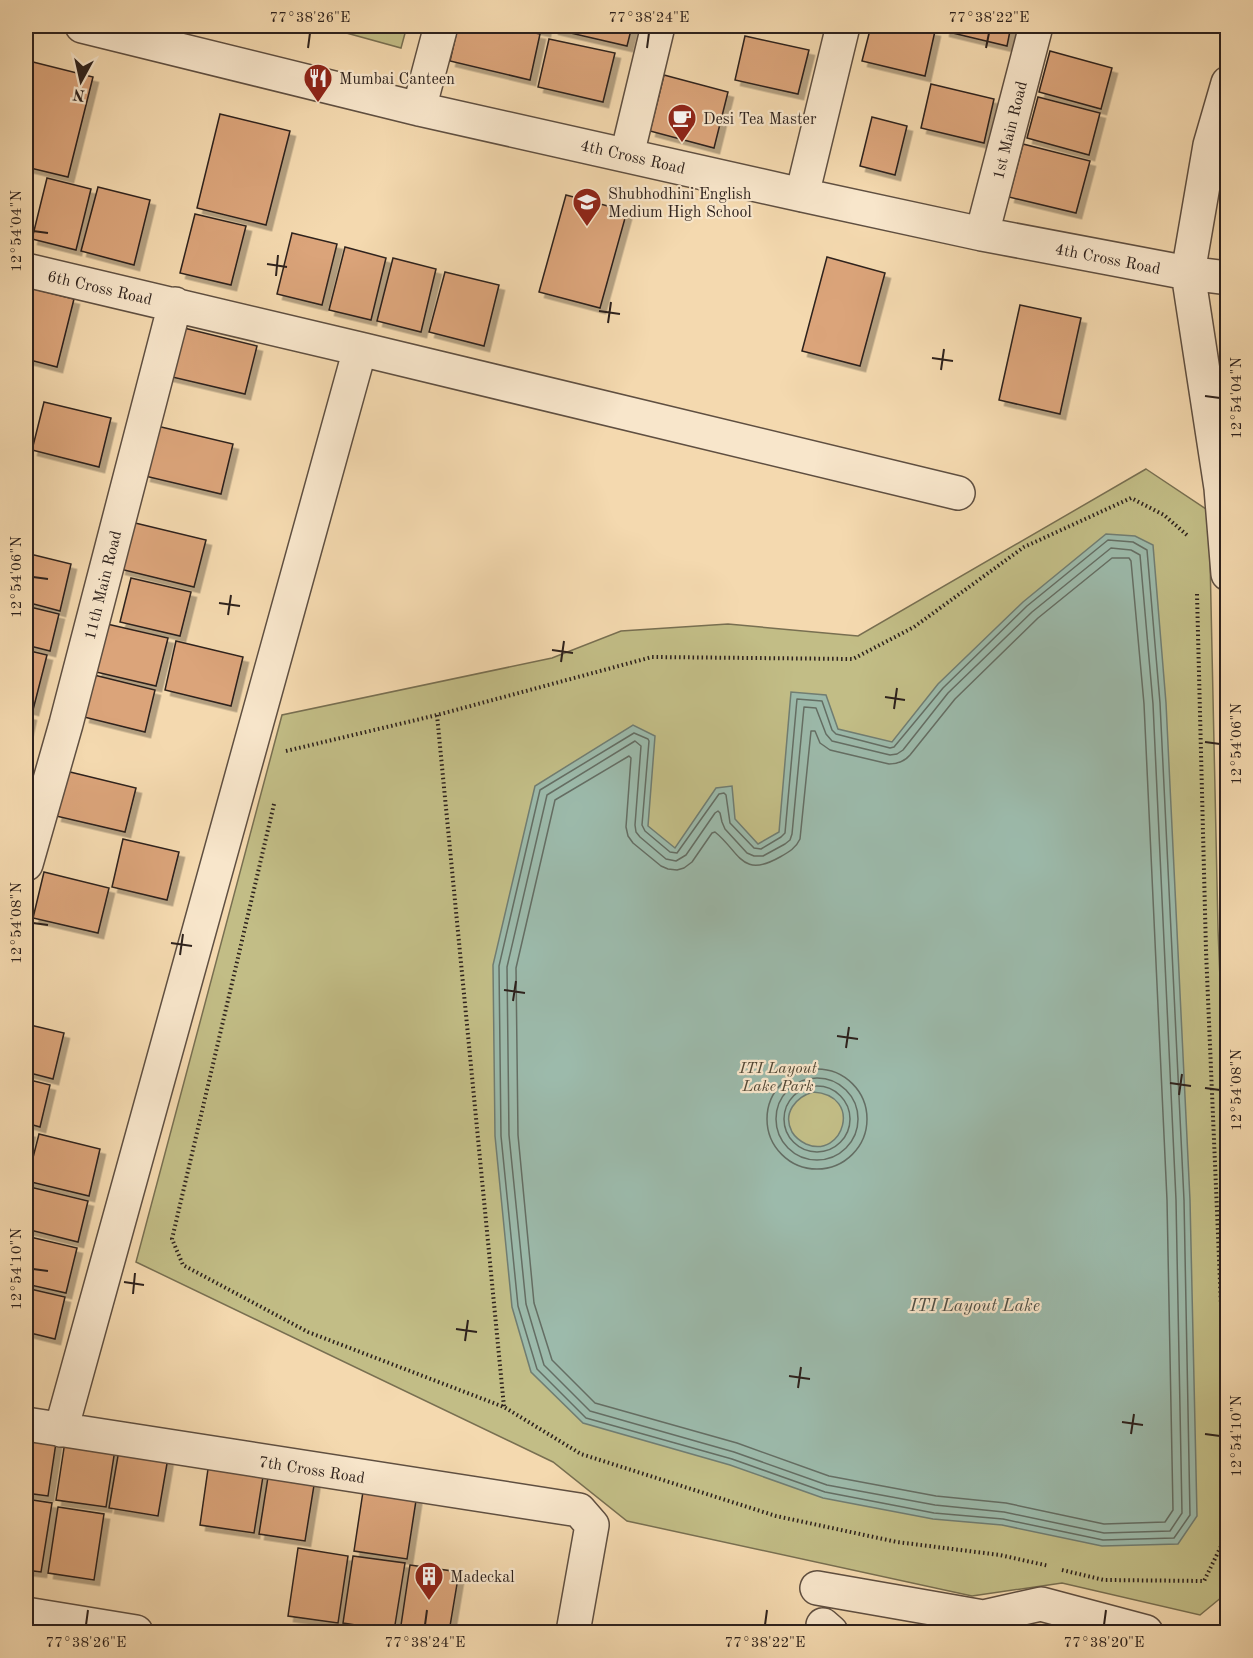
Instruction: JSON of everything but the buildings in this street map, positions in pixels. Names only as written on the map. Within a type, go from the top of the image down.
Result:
[{"type":"street","name":"4th Cross Road","points":[[82,26],[419,109],[802,195],[982,234],[1188,273],[1227,278]]},
{"type":"street","points":[[419,109],[441,26]]},
{"type":"street","points":[[627,155],[658,26]]},
{"type":"street","points":[[802,195],[843,26]]},
{"type":"street","name":"1st Main Road","points":[[982,234],[1036,26]]},
{"type":"street","points":[[1227,89],[1210,145],[1188,273],[1224,491],[1227,574]]},
{"type":"street","name":"6th Cross Road","points":[[26,270],[958,493]]},
{"type":"street","name":"11th Main Road","points":[[26,864],[66,724],[175,304]]},
{"type":"street","points":[[60,1430],[360,349]]},
{"type":"street","name":"7th Cross Road","points":[[26,1424],[579,1510],[592,1525],[573,1632]]},
{"type":"street","points":[[817,1588],[983,1617],[1041,1604],[1146,1632]]},
{"type":"street","points":[[26,1614],[136,1632]]},
{"type":"path","points":[[246,761],[437,715],[652,657],[853,659],[914,627],[1024,547],[1131,498],[1164,515],[1188,536]]},
{"type":"path","points":[[1197,592],[1206,951],[1227,1472]]},
{"type":"path","points":[[437,715],[504,1407]]},
{"type":"path","points":[[276,797],[172,1239],[183,1265],[308,1332],[504,1407],[581,1454],[776,1516],[897,1542],[1000,1555],[1104,1580],[1204,1581],[1227,1532]]},
{"type":"path","points":[[1221,1545],[1227,1545]]},
{"type":"green space","points":[[321,26],[407,26],[401,48]]},
{"type":"green space","name":"ITI Layout Lake Park","points":[[1146,469],[1209,511],[1218,929],[1228,1178],[1228,1592],[1200,1615],[1062,1583],[972,1596],[627,1521],[553,1462],[136,1262],[282,715],[552,658],[621,631],[728,624],[858,636]]},
{"type":"water","name":"ITI Layout Lake","points":[[1106,534],[1135,536],[1153,545],[1166,703],[1190,1200],[1197,1516],[1178,1544],[1102,1546],[1002,1525],[933,1519],[823,1498],[730,1465],[583,1423],[531,1372],[512,1307],[495,1136],[493,965],[535,786],[633,725],[655,736],[648,826],[675,848],[716,788],[732,786],[735,819],[758,844],[779,832],[791,692],[826,695],[838,729],[892,742],[938,684],[1023,602]],"holes":[[[813,1092],[829,1096],[839,1104],[843,1114],[838,1135],[830,1143],[819,1146],[806,1144],[795,1136],[789,1125],[792,1107],[801,1098]]]},
{"type":"place","name":"Mumbai Canteen","points":[[318,104]]},
{"type":"place","name":"Desi Tea Master","points":[[682,144]]},
{"type":"place","name":"Shubhodhini English Medium High School","points":[[587,228]]},
{"type":"place","name":"Madeckal","points":[[429,1602]]}]
